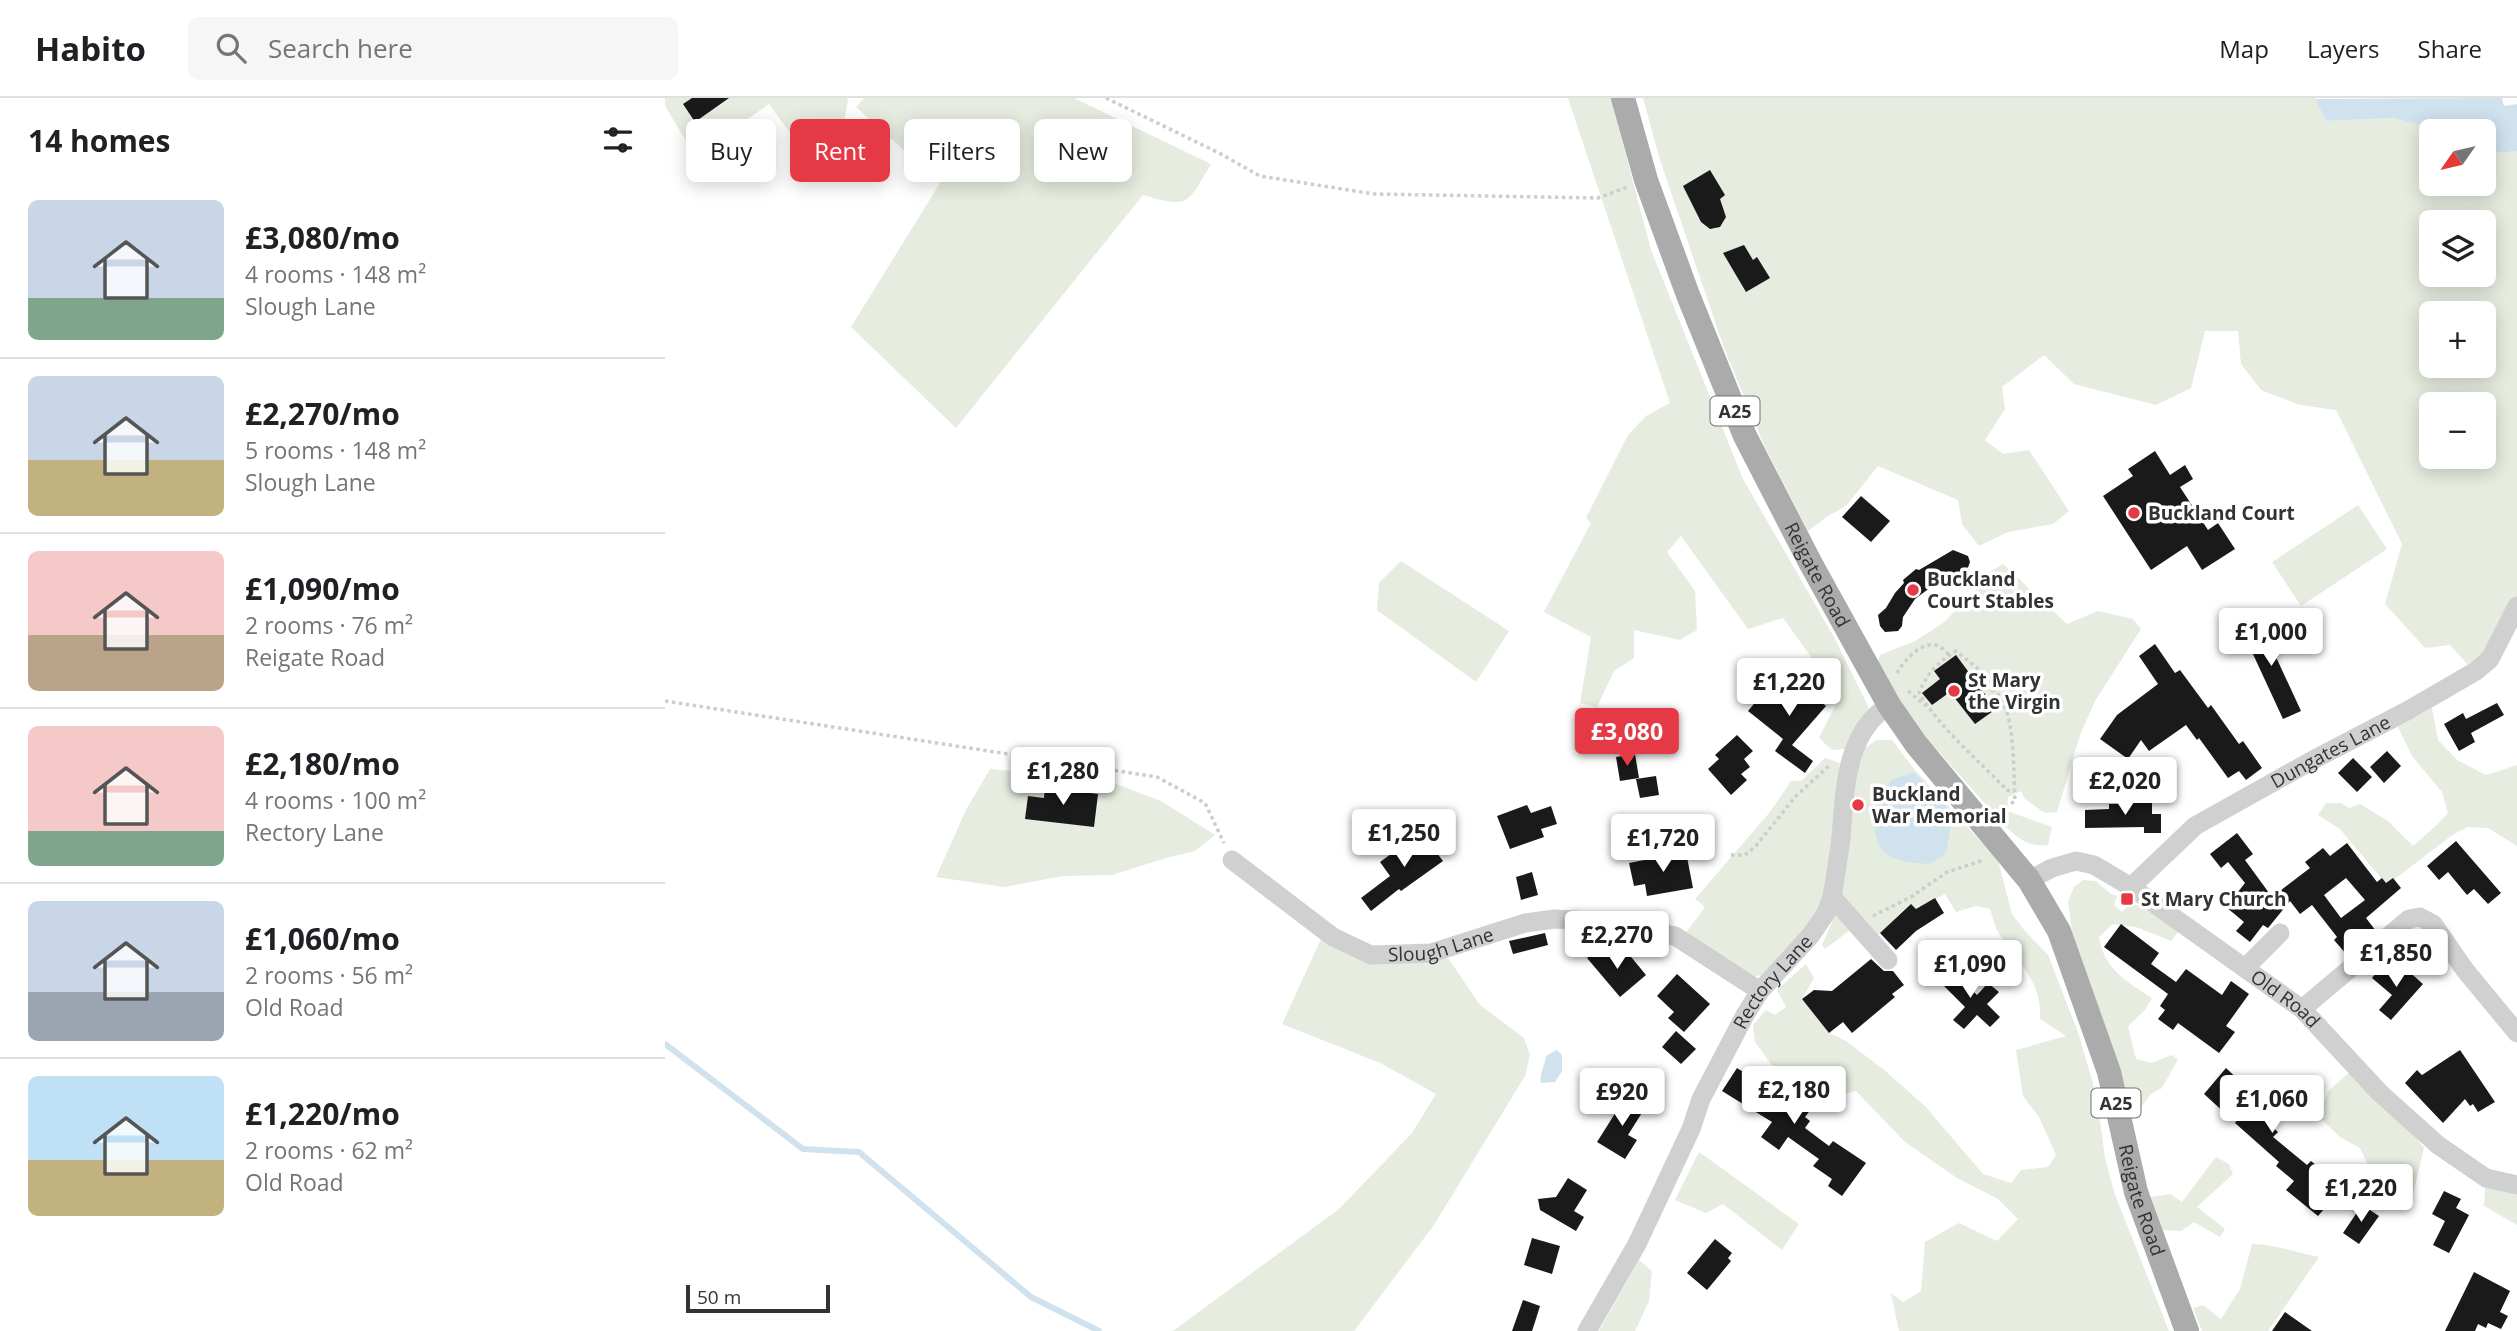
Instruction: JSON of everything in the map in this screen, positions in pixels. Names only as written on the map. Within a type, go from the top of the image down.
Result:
[{"type":"main road","name":"Reigate Road","points":[[1623,98],[1646,180],[1688,295],[1745,436],[1811,564],[1898,697],[1916,744],[2029,880],[2059,932],[2109,1072],[2136,1192],[2187,1331]]},
{"type":"street","name":"Dungates Lane","points":[[2131,887],[2195,826],[2476,671],[2490,659],[2517,606]]},
{"type":"street","name":"Rectory Lane","points":[[1587,1331],[1637,1244],[1691,1129],[1701,1099],[1745,1016],[1761,991],[1811,935],[1826,913],[1832,897],[1847,772],[1853,749],[1874,714],[1898,697]]},
{"type":"street","name":"Slough Lane","points":[[1232,860],[1333,937],[1371,955],[1431,953],[1525,923],[1555,919],[1675,936],[1761,991]]},
{"type":"street","name":"Old Road","points":[[2029,880],[2052,868],[2076,861],[2094,865],[2131,887],[2302,1009],[2380,1093],[2438,1145],[2486,1178],[2517,1185]]},
{"type":"street","points":[[1832,897],[1888,960]]},
{"type":"street","points":[[2302,1009],[2409,919],[2420,917],[2433,924],[2465,970],[2517,1033]]},
{"type":"street","points":[[2245,968],[2280,933]]},
{"type":"path","points":[[1106,98],[1260,176],[1361,192],[1598,198],[1646,180]]},
{"type":"path","points":[[1901,682],[1896,674],[1914,652],[1930,645],[1940,646],[1949,655]]},
{"type":"path","points":[[1982,822],[2015,801],[2011,730],[2003,699],[1982,672],[1956,651],[1938,663],[1926,676],[1919,693],[1932,711],[2007,790],[2014,792]]},
{"type":"path","points":[[1898,697],[1932,711]]},
{"type":"path","points":[[665,701],[1157,777],[1205,803],[1232,860]]},
{"type":"path","points":[[1731,855],[1745,855],[1755,847],[1796,796],[1839,756],[1853,749]]},
{"type":"path","points":[[1855,923],[1911,897],[1947,872],[2006,851]]},
{"type":"shaded area","points":[[665,98],[848,99],[845,119],[790,119],[790,133],[769,104],[748,119],[686,119],[686,141],[665,106]]},
{"type":"shaded area","points":[[864,98],[1074,98],[1118,119],[1034,119],[1034,182],[1132,182],[1132,126],[1211,164],[1197,188],[1186,200],[1170,202],[1143,195],[956,428],[851,327],[939,182],[1020,182],[1020,119],[904,119],[904,150],[890,138],[890,119],[869,119],[856,107]]},
{"type":"shaded area","points":[[1568,98],[1611,98],[1651,250],[1743,479],[1835,639],[1869,708],[1845,749],[1832,750],[1819,738],[1837,702],[1817,665],[1783,618],[1748,629],[1681,536],[1667,552],[1695,591],[1697,630],[1680,640],[1634,630],[1634,658],[1614,671],[1597,707],[1580,703],[1591,637],[1544,612],[1591,523],[1586,518],[1628,435],[1646,416],[1670,403]]},
{"type":"shaded area","points":[[1643,98],[2315,98],[2326,121],[2392,118],[2419,124],[2419,196],[2496,196],[2496,153],[2517,151],[2517,598],[2487,652],[2470,667],[2450,645],[2425,648],[2385,604],[2402,544],[2336,410],[2300,405],[2261,390],[2241,364],[2238,331],[2205,331],[2191,388],[2156,405],[2074,384],[2044,355],[2002,387],[2005,409],[1985,440],[2003,454],[2029,450],[2069,511],[2053,524],[2008,532],[1979,546],[1962,524],[1958,500],[1878,466],[1846,506],[1808,531],[1764,445],[1724,348],[1660,160]]},
{"type":"shaded area","points":[[2358,505],[2387,549],[2301,606],[2272,562]]},
{"type":"shaded area","points":[[1401,561],[1509,631],[1476,682],[1377,610],[1379,583]]},
{"type":"shaded area","points":[[2003,564],[2067,624],[2098,611],[2133,619],[2141,629],[2095,701],[2080,735],[2057,812],[2045,813],[2025,799],[2021,791],[2008,797],[2007,811],[2052,827],[2048,845],[2025,842],[2006,827],[1923,734],[1896,695],[1878,661],[1880,655],[1915,641],[1943,623],[1973,594],[1986,574]]},
{"type":"shaded area","points":[[2432,708],[2438,740],[2457,760],[2486,775],[2517,765],[2517,846],[2488,828],[2467,827],[2451,836],[2387,885],[2340,829],[2318,815],[2326,803],[2341,803],[2349,808],[2360,804],[2388,821],[2413,846],[2438,824],[2448,813],[2442,792],[2412,756],[2398,727]]},
{"type":"shaded area","points":[[1876,740],[1892,740],[1914,769],[1998,860],[2012,914],[2048,955],[2078,1032],[2097,1098],[2105,1158],[2114,1192],[2169,1331],[1899,1331],[1891,1293],[1903,1302],[1921,1291],[1925,1242],[1959,1223],[1997,1241],[2018,1219],[1998,1199],[1957,1178],[1905,1142],[1856,1091],[1826,1099],[1796,1084],[1792,1076],[1771,1064],[1755,1042],[1753,1025],[1766,1010],[1775,1015],[1786,1007],[1777,990],[1806,964],[1814,978],[1802,999],[1829,1033],[1846,1041],[1883,1069],[1925,1106],[1983,1174],[2011,1183],[2021,1170],[2048,1167],[2056,1155],[2039,1117],[2023,1096],[2016,1050],[2066,1036],[2040,1019],[2040,1005],[2033,983],[1998,932],[1990,909],[1976,906],[1956,912],[1945,894],[1916,909],[1910,904],[1875,938],[1861,922],[1825,949],[1822,945],[1837,911],[1852,789],[1864,749]]},
{"type":"shaded area","points":[[1825,758],[1840,763],[1831,854],[1821,909],[1767,975],[1755,976],[1685,934],[1705,907],[1695,899],[1770,812],[1791,781],[1801,781]]},
{"type":"shaded area","points":[[990,769],[1108,781],[1161,801],[1215,835],[1195,851],[1112,875],[1063,876],[1004,887],[936,877],[966,810]]},
{"type":"shaded area","points":[[2083,880],[2096,881],[2117,896],[2114,905],[2122,912],[2130,904],[2142,906],[2178,932],[2171,941],[2136,927],[2113,924],[2099,937],[2101,948],[2111,966],[2152,998],[2145,1010],[2128,1026],[2136,1059],[2152,1063],[2171,1055],[2178,1059],[2162,1088],[2151,1094],[2135,1115],[2130,1115],[2073,940],[2068,901],[2074,887]]},
{"type":"shaded area","points":[[1321,939],[1373,963],[1448,958],[1480,1005],[1524,1038],[1530,1055],[1525,1076],[1434,1225],[1354,1331],[1173,1331],[1339,1209],[1412,1133],[1436,1094],[1380,1063],[1282,1024]]},
{"type":"shaded area","points":[[2349,1073],[2409,1129],[2424,1148],[2410,1207],[2393,1210],[2386,1201],[2381,1181],[2368,1165],[2360,1148],[2340,1137],[2318,1116],[2329,1090]]},
{"type":"shaded area","points":[[1699,1152],[1799,1224],[1782,1250],[1723,1204],[1706,1213],[1675,1200]]},
{"type":"shaded area","points":[[2216,1157],[2229,1164],[2233,1174],[2197,1207],[2225,1229],[2220,1237],[2194,1222],[2181,1231],[2163,1230],[2151,1197],[2170,1194],[2182,1202]]},
{"type":"shaded area","points":[[2485,1187],[2517,1191],[2517,1225],[2484,1206]]},
{"type":"shaded area","points":[[2252,1244],[2319,1257],[2268,1331],[2202,1331],[2193,1308],[2203,1305],[2221,1319],[2240,1289]]},
{"type":"shaded area","points":[[1639,1260],[1652,1271],[1649,1301],[1635,1331],[1599,1331]]},
{"type":"water","points":[[2502,98],[2504,106],[2517,104],[2517,151],[2496,153],[2496,119],[2419,119],[2419,124],[2392,118],[2326,121],[2315,99]]},
{"type":"water","points":[[2281,608],[2296,640],[2283,646],[2268,614]]},
{"type":"water","points":[[1914,772],[1953,814],[1946,853],[1930,864],[1896,859],[1878,844],[1875,834],[1877,812],[1891,780]]},
{"type":"water","points":[[1557,1050],[1562,1055],[1562,1071],[1555,1082],[1541,1083],[1546,1056]]},
{"type":"building","points":[[692,98],[729,98],[699,119],[693,119],[683,104]]},
{"type":"building","points":[[1710,170],[1725,195],[1720,199],[1726,217],[1720,227],[1710,229],[1701,222],[1683,186]]},
{"type":"building","points":[[1744,245],[1753,260],[1757,257],[1770,278],[1746,292],[1723,253]]},
{"type":"building","name":"Buckland Court","points":[[2155,451],[2170,475],[2185,465],[2193,479],[2180,487],[2208,530],[2218,523],[2235,549],[2202,570],[2187,546],[2151,570],[2103,496],[2133,476],[2128,469]]},
{"type":"building","points":[[1861,496],[1890,521],[1871,542],[1842,517]]},
{"type":"building","name":"Buckland Court Stables","points":[[1953,550],[1968,556],[1970,562],[1966,573],[1931,587],[1915,599],[1903,617],[1898,631],[1885,632],[1880,626],[1878,615],[1904,583],[1903,580],[1916,569],[1919,570]]},
{"type":"building","points":[[2258,618],[2301,711],[2283,719],[2240,626]]},
{"type":"building","points":[[2155,644],[2175,673],[2180,670],[2208,708],[2211,705],[2239,744],[2243,741],[2262,768],[2246,780],[2239,771],[2228,778],[2199,738],[2197,740],[2186,725],[2149,751],[2141,740],[2128,759],[2100,739],[2117,715],[2158,684],[2139,656]]},
{"type":"building","name":"St Mary the Virgin","points":[[1956,655],[1996,709],[1975,724],[1950,692],[1932,705],[1922,693],[1940,679],[1934,671]]},
{"type":"building","points":[[1783,679],[1790,685],[1795,680],[1826,706],[1792,745],[1813,761],[1805,773],[1775,751],[1783,739],[1748,711],[1758,699],[1763,703]]},
{"type":"building","points":[[2497,703],[2504,715],[2471,733],[2475,742],[2459,751],[2444,724],[2463,713],[2466,719]]},
{"type":"building","points":[[1737,735],[1753,751],[1744,759],[1750,767],[1741,774],[1747,780],[1731,795],[1708,769],[1719,759],[1715,755]]},
{"type":"building","points":[[2387,751],[2401,766],[2384,783],[2370,767]]},
{"type":"building","points":[[1635,754],[1639,778],[1620,781],[1616,757]]},
{"type":"building","points":[[2353,758],[2372,777],[2357,792],[2338,773]]},
{"type":"building","points":[[1656,776],[1659,795],[1640,798],[1636,779]]},
{"type":"building","points":[[1045,787],[1098,794],[1094,827],[1025,819],[1028,796],[1044,798]]},
{"type":"building","points":[[2123,800],[2152,802],[2152,814],[2161,814],[2161,833],[2144,833],[2144,827],[2085,828],[2085,810],[2109,809],[2109,804],[2123,804]]},
{"type":"building","points":[[1527,805],[1531,813],[1551,806],[1557,824],[1541,829],[1544,837],[1510,849],[1497,816]]},
{"type":"building","points":[[1421,832],[1443,861],[1371,911],[1361,898],[1390,876],[1380,862]]},
{"type":"building","points":[[2237,833],[2253,854],[2245,860],[2272,897],[2310,868],[2305,862],[2323,848],[2330,856],[2347,843],[2377,882],[2382,878],[2386,883],[2393,878],[2401,888],[2366,918],[2376,931],[2347,955],[2334,940],[2337,937],[2312,905],[2300,914],[2290,901],[2268,928],[2263,925],[2250,942],[2236,931],[2244,922],[2226,907],[2245,883],[2228,862],[2221,868],[2210,854]],"holes":[[[2346,878],[2365,900],[2341,918],[2324,895]]]},
{"type":"building","points":[[2456,841],[2501,893],[2488,904],[2474,889],[2467,895],[2448,872],[2439,880],[2427,866]]},
{"type":"building","points":[[1686,852],[1693,888],[1647,896],[1645,884],[1634,886],[1629,863]]},
{"type":"building","points":[[1532,872],[1538,895],[1521,900],[1516,877]]},
{"type":"building","points":[[1935,898],[1944,913],[1916,931],[1896,950],[1880,933],[1911,904],[1916,909]]},
{"type":"building","points":[[2121,924],[2159,953],[2151,964],[2176,982],[2186,969],[2222,995],[2231,981],[2249,994],[2226,1026],[2235,1032],[2219,1053],[2178,1023],[2173,1030],[2158,1019],[2165,1010],[2160,1006],[2168,994],[2104,947]]},
{"type":"building","points":[[1545,933],[1548,945],[1513,954],[1509,941]]},
{"type":"building","points":[[1601,947],[1614,962],[1627,952],[1646,975],[1620,997],[1587,958]]},
{"type":"building","points":[[1871,959],[1884,971],[1893,971],[1904,985],[1892,994],[1895,997],[1852,1033],[1843,1022],[1829,1033],[1802,999],[1814,990],[1832,991]]},
{"type":"building","points":[[2383,964],[2398,977],[2406,969],[2423,984],[2391,1020],[2379,1010],[2392,995],[2372,978]]},
{"type":"building","points":[[1947,966],[1977,995],[1988,983],[1999,992],[1987,1004],[2000,1017],[1990,1027],[1977,1015],[1964,1029],[1953,1020],[1965,1007],[1936,978]]},
{"type":"building","points":[[1677,974],[1710,1004],[1684,1032],[1668,1018],[1674,1012],[1657,996]]},
{"type":"building","points":[[1676,1031],[1696,1049],[1681,1064],[1662,1047]]},
{"type":"building","points":[[2460,1050],[2495,1102],[2478,1112],[2473,1104],[2470,1106],[2465,1099],[2443,1123],[2405,1083],[2417,1070],[2422,1075]]},
{"type":"building","points":[[1737,1068],[1769,1089],[1780,1073],[1792,1082],[1789,1086],[1814,1105],[1805,1117],[1810,1121],[1805,1128],[1829,1146],[1833,1141],[1866,1163],[1842,1196],[1828,1186],[1832,1179],[1813,1166],[1819,1159],[1788,1137],[1779,1150],[1761,1137],[1772,1122],[1722,1091]]},
{"type":"building","points":[[2226,1068],[2246,1087],[2256,1076],[2261,1081],[2266,1076],[2291,1098],[2268,1123],[2278,1132],[2273,1137],[2307,1165],[2311,1161],[2343,1187],[2318,1216],[2286,1190],[2294,1181],[2276,1166],[2279,1162],[2235,1123],[2238,1119],[2230,1112],[2227,1115],[2204,1094]]},
{"type":"building","points":[[1626,1096],[1645,1108],[1628,1135],[1637,1140],[1625,1159],[1597,1142]]},
{"type":"building","points":[[1568,1178],[1587,1190],[1574,1211],[1584,1217],[1576,1231],[1540,1210],[1538,1199],[1556,1197]]},
{"type":"building","points":[[2444,1191],[2461,1199],[2456,1208],[2469,1215],[2449,1253],[2433,1245],[2445,1221],[2432,1214]]},
{"type":"building","points":[[2362,1205],[2379,1216],[2359,1244],[2343,1233]]},
{"type":"building","points":[[1532,1238],[1560,1246],[1552,1274],[1524,1265]]},
{"type":"building","points":[[1715,1239],[1732,1253],[1728,1258],[1731,1261],[1707,1290],[1687,1273]]},
{"type":"building","points":[[2474,1272],[2510,1291],[2500,1312],[2508,1316],[2501,1329],[2488,1323],[2486,1328],[2478,1324],[2475,1331],[2445,1331]]},
{"type":"building","points":[[1523,1300],[1540,1306],[1532,1331],[1512,1331]]},
{"type":"building","points":[[2285,1312],[2312,1331],[2272,1331]]},
{"type":"waterway","points":[[665,1044],[803,1149],[859,1152],[1031,1297],[1099,1331]]},
{"type":"place","name":"Buckland Court","points":[[2134,513]]},
{"type":"place","name":"Buckland Court Stables","points":[[1913,590]]},
{"type":"place","name":"St Mary the Virgin","points":[[1954,691]]},
{"type":"place","name":"Buckland War Memorial","points":[[1858,805]]},
{"type":"place","name":"St Mary Church","points":[[2127,899]]}]
